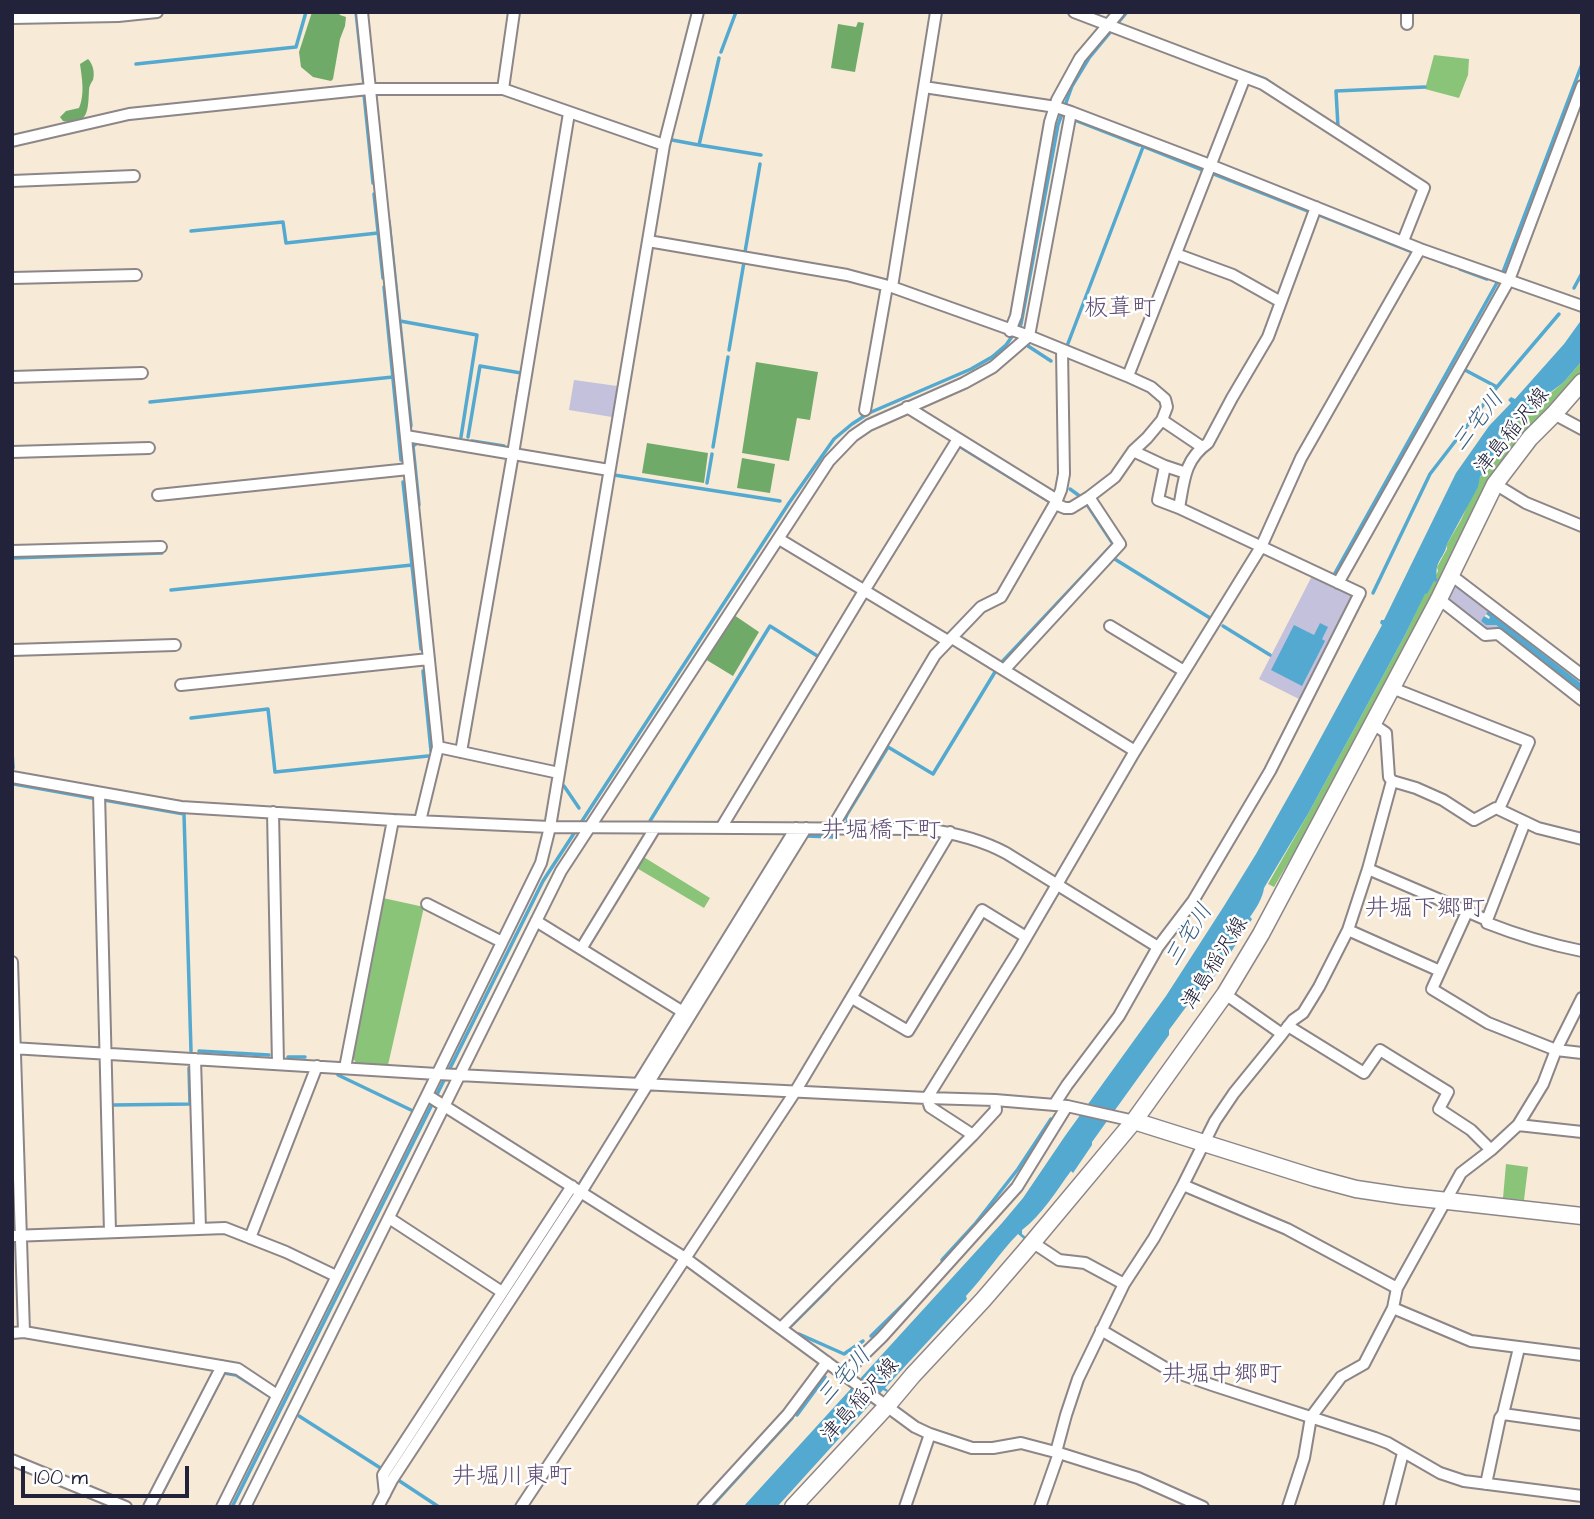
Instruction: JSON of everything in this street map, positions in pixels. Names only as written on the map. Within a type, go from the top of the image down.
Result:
[{"type":"main road","name":"津島稲沢線","points":[[793,1507],[884,1404],[983,1300],[1134,1121],[1225,994],[1261,934],[1392,688],[1495,484],[1530,438],[1582,382]]},
{"type":"main road","points":[[1134,1121],[1356,1189],[1582,1216]]},
{"type":"street","points":[[12,18],[118,16],[157,12]]},
{"type":"street","points":[[362,12],[438,747],[420,821]]},
{"type":"street","points":[[503,89],[514,12]]},
{"type":"street","points":[[245,1507],[388,1218],[435,1100],[439,1074],[541,863],[550,827],[664,145],[698,12]]},
{"type":"street","points":[[865,410],[890,286],[936,12]]},
{"type":"street","points":[[1074,12],[1263,84],[1424,188],[1402,241]]},
{"type":"street","points":[[222,1507],[336,1276],[435,1100],[456,1074],[582,827],[779,539],[829,461],[853,436],[884,418],[964,383],[993,367],[1018,333],[1063,110],[1057,100],[1080,58],[1112,27],[1119,12]]},
{"type":"street","points":[[1128,376],[1245,77]]},
{"type":"street","points":[[1338,583],[1504,278],[1582,86]]},
{"type":"street","points":[[924,87],[1063,110],[1420,249],[1580,305]]},
{"type":"street","points":[[12,141],[129,114],[369,89],[503,89],[664,145]]},
{"type":"street","points":[[1018,333],[1016,316],[1050,122],[1063,110]]},
{"type":"street","points":[[461,752],[569,113]]},
{"type":"street","points":[[12,181],[134,176]]},
{"type":"street","points":[[1179,508],[1188,465],[1208,443],[1268,337],[1315,207]]},
{"type":"street","points":[[648,241],[847,275],[890,286],[1128,376],[1151,387],[1165,399],[1167,407],[1162,420],[1133,451],[1115,477],[1071,508],[1065,508],[907,407]]},
{"type":"street","points":[[927,1098],[1261,547],[1301,458],[1420,249]]},
{"type":"street","points":[[1176,254],[1233,275],[1281,302]]},
{"type":"street","points":[[12,278],[136,275]]},
{"type":"street","points":[[832,828],[935,655],[981,607],[1001,597],[1056,502],[1064,474],[1062,350]]},
{"type":"street","points":[[12,377],[142,373]]},
{"type":"street","points":[[1554,414],[1582,429]]},
{"type":"street","points":[[1162,420],[1202,447]]},
{"type":"street","points":[[406,436],[609,470]]},
{"type":"street","points":[[721,828],[958,439]]},
{"type":"street","points":[[12,452],[149,448]]},
{"type":"street","points":[[1133,451],[1186,473]]},
{"type":"street","points":[[1054,1105],[1119,1016],[1158,947],[1193,901],[1270,771],[1360,593],[1158,500],[1166,466]]},
{"type":"street","points":[[159,495],[409,469]]},
{"type":"street","points":[[1495,484],[1526,503],[1582,526]]},
{"type":"street","points":[[1004,670],[1120,544],[1089,497]]},
{"type":"street","points":[[779,539],[864,591],[1004,670],[1135,751]]},
{"type":"street","points":[[12,551],[161,547]]},
{"type":"street","points":[[1451,575],[1582,675]]},
{"type":"street","points":[[1439,599],[1485,635],[1498,634],[1582,700]]},
{"type":"street","points":[[1110,626],[1184,671]]},
{"type":"street","points":[[12,650],[175,645]]},
{"type":"street","points":[[181,685],[429,659]]},
{"type":"street","points":[[1392,688],[1529,742],[1499,809]]},
{"type":"street","points":[[1373,723],[1386,733],[1389,777],[1392,781],[1443,800],[1474,820],[1496,808],[1538,828],[1582,839]]},
{"type":"street","points":[[438,747],[559,773]]},
{"type":"street","points":[[12,777],[181,807],[393,820],[550,827],[926,829],[950,832],[990,845],[1057,883],[1158,947]]},
{"type":"street","points":[[1040,1507],[1078,1380],[1124,1284],[1154,1238],[1215,1121],[1285,1030],[1303,1013],[1348,930],[1392,781]]},
{"type":"street","points":[[99,793],[110,1232]]},
{"type":"street","points":[[273,812],[278,1064]]},
{"type":"street","points":[[345,1068],[393,820]]},
{"type":"street","points":[[1487,920],[1525,822]]},
{"type":"street","points":[[581,949],[655,828]]},
{"type":"street","points":[[378,1507],[480,1335],[577,1189],[801,828]]},
{"type":"street","points":[[521,1507],[795,1092],[950,832]]},
{"type":"street","points":[[1368,869],[1441,899],[1487,920],[1487,923],[1545,944],[1582,951]]},
{"type":"street","points":[[427,904],[502,942]]},
{"type":"street","points":[[852,998],[908,1031],[982,910],[1026,937]]},
{"type":"street","points":[[1467,912],[1432,989],[1489,1023],[1556,1050],[1582,1053]]},
{"type":"street","points":[[536,921],[682,1012]]},
{"type":"street","points":[[1348,930],[1440,971]]},
{"type":"street","points":[[643,1084],[682,1012],[723,954]]},
{"type":"street","points":[[12,962],[17,1235],[24,1332]]},
{"type":"street","points":[[1225,994],[1364,1073],[1380,1051],[1388,1055],[1448,1092],[1439,1109],[1471,1130],[1491,1150]]},
{"type":"street","points":[[1288,1507],[1304,1458],[1311,1417],[1341,1377],[1364,1364],[1393,1308],[1397,1288],[1461,1174],[1518,1125],[1543,1084],[1556,1050],[1582,998]]},
{"type":"street","points":[[14,1048],[439,1074],[995,1100],[1069,1107],[1134,1121]]},
{"type":"street","points":[[195,1059],[200,1229]]},
{"type":"street","points":[[250,1238],[317,1066]]},
{"type":"street","points":[[927,1098],[930,1107],[973,1135]]},
{"type":"street","points":[[435,1100],[685,1258],[915,1427],[972,1448],[1021,1443],[1058,1453],[1138,1478],[1203,1507]]},
{"type":"street","points":[[781,1328],[973,1135],[996,1110],[995,1100]]},
{"type":"street","points":[[848,1377],[1017,1187],[1069,1107]]},
{"type":"street","points":[[1518,1125],[1582,1132]]},
{"type":"street","points":[[1183,1185],[1287,1229],[1397,1288]]},
{"type":"street","points":[[480,1335],[502,1292],[577,1189]]},
{"type":"street","points":[[388,1218],[502,1292]]},
{"type":"street","points":[[17,1235],[225,1228],[286,1252],[336,1276]]},
{"type":"street","points":[[1032,1242],[1059,1260],[1085,1264],[1124,1284]]},
{"type":"street","points":[[1393,1308],[1471,1341],[1582,1355]]},
{"type":"street","points":[[1101,1330],[1170,1370],[1388,1443],[1440,1473],[1464,1481],[1582,1496]]},
{"type":"street","points":[[12,1333],[24,1332],[222,1366],[237,1370],[277,1395]]},
{"type":"street","points":[[1486,1484],[1519,1348]]},
{"type":"street","points":[[703,1507],[788,1414],[827,1362]]},
{"type":"street","points":[[149,1507],[222,1366]]},
{"type":"street","points":[[1503,1414],[1582,1425]]},
{"type":"street","points":[[905,1507],[930,1434]]},
{"type":"street","points":[[1389,1507],[1403,1452]]},
{"type":"street","points":[[12,1460],[126,1507]]},
{"type":"shaded area","points":[[574,380],[617,386],[612,417],[569,410]]},
{"type":"shaded area","points":[[1312,576],[1353,595],[1299,699],[1259,679]]},
{"type":"shaded area","points":[[1456,585],[1489,610],[1481,621],[1500,628],[1484,628],[1446,598]]},
{"type":"green space","points":[[312,12],[338,12],[346,17],[331,81],[313,77],[301,67],[299,52]]},
{"type":"green space","points":[[858,22],[864,23],[855,72],[831,68],[838,24],[856,27]]},
{"type":"green space","points":[[1434,55],[1469,59],[1468,75],[1459,98],[1425,89]]},
{"type":"green space","points":[[88,59],[94,74],[85,115],[78,121],[63,121],[60,117],[66,111],[79,108],[82,92],[80,64]]},
{"type":"green space","points":[[1582,361],[1582,373],[1551,410],[1429,601],[1374,710],[1315,817],[1274,887],[1268,884],[1404,637],[1425,593],[1428,593],[1434,580],[1438,579],[1435,577],[1437,567],[1480,477],[1520,418],[1563,383]]},
{"type":"green space","points":[[756,362],[818,372],[810,420],[797,418],[789,461],[742,453]]},
{"type":"green space","points":[[647,443],[708,453],[704,483],[642,473]]},
{"type":"green space","points":[[742,458],[775,464],[770,493],[737,488]]},
{"type":"green space","points":[[734,615],[759,632],[733,676],[705,659]]},
{"type":"green space","points":[[642,856],[710,898],[704,908],[635,867]]},
{"type":"green space","points":[[383,898],[424,907],[388,1065],[356,1063],[353,1058]]},
{"type":"green space","points":[[1506,1164],[1528,1167],[1524,1200],[1503,1198]]},
{"type":"water","points":[[1582,319],[1582,361],[1563,383],[1539,401],[1525,417],[1520,418],[1480,477],[1478,487],[1438,564],[1438,579],[1425,594],[1308,814],[1264,888],[1250,917],[1252,919],[1199,999],[1189,1003],[1169,1030],[1169,1035],[1092,1142],[1073,1173],[1071,1171],[1043,1210],[1022,1230],[1022,1234],[1027,1238],[1025,1240],[1018,1234],[1011,1241],[966,1296],[967,1299],[885,1388],[887,1392],[883,1390],[777,1507],[743,1507],[1023,1198],[1166,996],[1256,854],[1300,776],[1382,625],[1381,620],[1384,620],[1456,473],[1489,426],[1511,403],[1508,400],[1511,397],[1515,399],[1564,344]]},
{"type":"water","points":[[1488,611],[1582,684],[1582,692],[1496,625],[1486,625],[1481,621],[1484,616],[1489,619],[1486,614]]},
{"type":"water","points":[[1320,623],[1328,627],[1322,639],[1325,641],[1302,686],[1271,670],[1294,625],[1314,635]]},
{"type":"waterway","points":[[136,64],[296,47],[306,12]]},
{"type":"waterway","points":[[356,12],[364,85]]},
{"type":"waterway","points":[[721,52],[736,12]]},
{"type":"waterway","points":[[232,1507],[543,881],[789,503],[834,439],[852,424],[869,413],[971,369],[992,357],[1006,345],[1021,324],[1058,125],[1072,86],[1089,58],[1127,12]]},
{"type":"waterway","points":[[672,140],[699,145],[719,58]]},
{"type":"waterway","points":[[1335,573],[1503,272],[1582,64]]},
{"type":"waterway","points":[[1249,73],[1274,85]]},
{"type":"waterway","points":[[1336,125],[1338,127],[1336,91],[1425,87]]},
{"type":"waterway","points":[[364,94],[373,183]]},
{"type":"waterway","points":[[1075,120],[1139,145]]},
{"type":"waterway","points":[[699,145],[761,155]]},
{"type":"waterway","points":[[1142,146],[1202,170]]},
{"type":"waterway","points":[[1067,346],[1143,147]]},
{"type":"waterway","points":[[745,252],[760,164]]},
{"type":"waterway","points":[[1214,174],[1308,211]]},
{"type":"waterway","points":[[374,194],[383,278]]},
{"type":"waterway","points":[[1317,214],[1410,251]]},
{"type":"waterway","points":[[389,221],[411,426]]},
{"type":"waterway","points":[[191,231],[283,222],[286,243],[378,233]]},
{"type":"waterway","points":[[1426,256],[1452,266]]},
{"type":"waterway","points":[[729,350],[744,262]]},
{"type":"waterway","points":[[1460,269],[1487,279]]},
{"type":"waterway","points":[[1574,288],[1582,273]]},
{"type":"waterway","points":[[384,287],[401,460]]},
{"type":"waterway","name":"三宅川","points":[[1465,370],[1497,387],[1559,314]]},
{"type":"waterway","points":[[400,321],[477,335],[461,437]]},
{"type":"waterway","points":[[1028,346],[1051,361]]},
{"type":"waterway","points":[[713,447],[728,357]]},
{"type":"waterway","points":[[468,437],[480,366],[521,373],[516,404]]},
{"type":"waterway","points":[[150,402],[393,377]]},
{"type":"waterway","name":"三宅川","points":[[1373,593],[1430,474],[1497,387]]},
{"type":"waterway","points":[[472,441],[504,446]]},
{"type":"waterway","points":[[419,505],[413,446],[421,444]]},
{"type":"waterway","points":[[959,446],[1050,502]]},
{"type":"waterway","points":[[707,483],[712,454]]},
{"type":"waterway","points":[[614,475],[780,501]]},
{"type":"waterway","points":[[403,482],[421,649]]},
{"type":"waterway","points":[[1070,489],[1081,497]]},
{"type":"waterway","points":[[1000,664],[1113,544],[1086,503]]},
{"type":"waterway","points":[[12,558],[162,553]]},
{"type":"waterway","points":[[1113,558],[1210,618]]},
{"type":"waterway","points":[[171,590],[412,565]]},
{"type":"waterway","points":[[650,821],[770,626],[819,657],[820,655]]},
{"type":"waterway","points":[[1223,626],[1270,655]]},
{"type":"waterway","points":[[423,671],[431,751]]},
{"type":"waterway","points":[[848,822],[846,816],[888,747],[933,774],[995,672]]},
{"type":"waterway","points":[[191,718],[268,709],[275,772],[428,756]]},
{"type":"waterway","points":[[12,751],[13,768]]},
{"type":"waterway","points":[[14,784],[92,798]]},
{"type":"waterway","points":[[564,786],[579,808]]},
{"type":"waterway","points":[[104,800],[184,814],[191,1051]]},
{"type":"waterway","points":[[806,836],[833,837]]},
{"type":"waterway","points":[[199,1051],[269,1055]]},
{"type":"waterway","points":[[288,1057],[305,1057]]},
{"type":"waterway","points":[[113,1105],[190,1104],[189,1068]]},
{"type":"waterway","points":[[338,1075],[411,1110]]},
{"type":"waterway","points":[[942,1263],[1018,1169],[1051,1119]]},
{"type":"waterway","points":[[579,1185],[591,1166]]},
{"type":"waterway","points":[[855,1261],[874,1242]]},
{"type":"waterway","points":[[790,1327],[829,1288]]},
{"type":"waterway","points":[[871,1336],[918,1290]]},
{"type":"waterway","name":"三宅川","points":[[799,1334],[844,1354],[863,1341]]},
{"type":"waterway","points":[[155,1507],[224,1373],[236,1375],[268,1395]]},
{"type":"waterway","name":"三宅川","points":[[797,1415],[825,1377]]},
{"type":"waterway","points":[[299,1416],[382,1469]]},
{"type":"waterway","points":[[711,1507],[792,1418]]},
{"type":"waterway","points":[[398,1480],[439,1507]]},
{"type":"district","name":"板葺町","points":[[1120,310]]},
{"type":"district","name":"井堀橋下町","points":[[881,832]]},
{"type":"district","name":"井堀下郷町","points":[[1425,910]]},
{"type":"district","name":"井堀中郷町","points":[[1222,1376]]},
{"type":"district","name":"井堀川東町","points":[[512,1478]]}]
